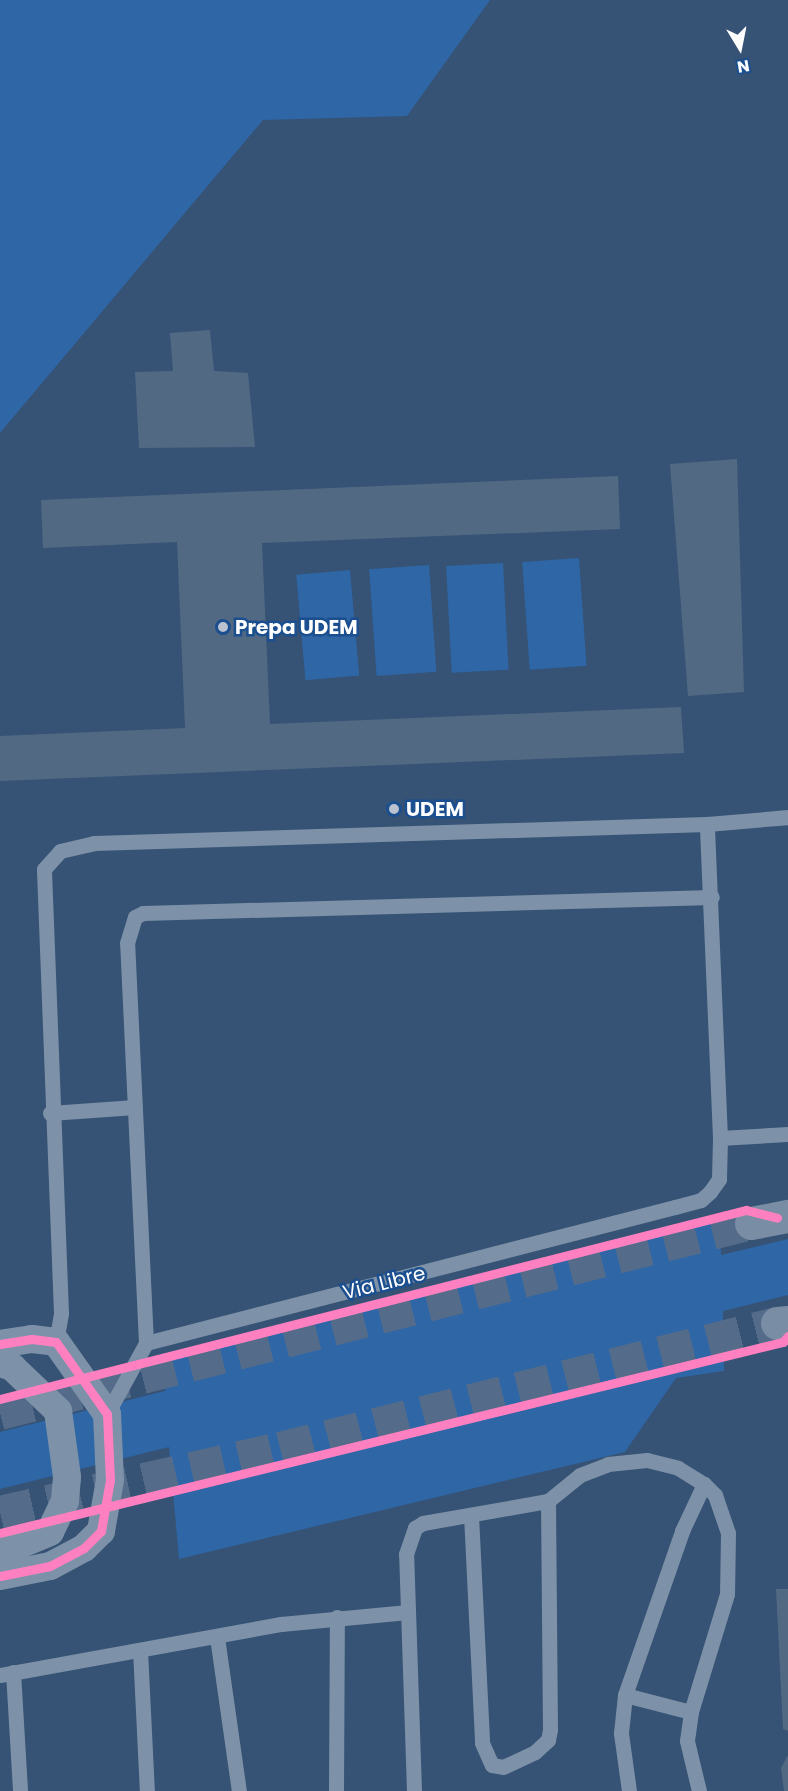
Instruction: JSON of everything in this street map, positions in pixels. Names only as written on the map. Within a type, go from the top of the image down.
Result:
[{"type":"main road","points":[[751,1223],[788,1216]]},
{"type":"street","points":[[0,1344],[32,1339],[56,1342],[107,1414],[110,1480],[100,1531],[84,1548],[50,1566],[0,1576]]},
{"type":"street","points":[[0,1363],[12,1367],[58,1411],[67,1477],[65,1501],[50,1532],[0,1553]]},
{"type":"lane","points":[[56,1342],[61,1314],[51,1113],[44,869],[60,851],[94,843],[707,825],[788,818]]},
{"type":"lane","points":[[146,1343],[701,1200],[719,1179],[720,1138],[712,897],[707,825]]},
{"type":"lane","points":[[107,1414],[146,1343],[126,943],[129,924],[142,913],[712,897]]},
{"type":"lane","points":[[51,1113],[135,1107]]},
{"type":"lane","points":[[720,1138],[788,1134]]},
{"type":"lane","points":[[414,1791],[406,1554],[415,1528],[548,1501],[580,1474],[608,1464],[647,1460],[678,1468],[704,1484],[718,1503],[728,1533],[727,1594],[691,1712],[687,1741],[699,1791]]},
{"type":"lane","points":[[629,1791],[621,1733],[625,1695],[682,1531],[704,1484]]},
{"type":"lane","points":[[471,1515],[482,1743],[492,1765],[503,1767],[535,1752],[548,1740],[550,1730],[548,1501]]},
{"type":"lane","points":[[20,1791],[7,1674],[337,1617],[407,1612]]},
{"type":"lane","points":[[336,1791],[337,1617]]},
{"type":"lane","points":[[217,1637],[239,1791]]},
{"type":"lane","points":[[140,1650],[147,1791]]},
{"type":"lane","points":[[625,1695],[691,1712]]},
{"type":"shaded area","points":[[0,0],[490,0],[407,116],[263,120],[0,433]]},
{"type":"shaded area","points":[[579,558],[587,666],[530,670],[522,562]]},
{"type":"shaded area","points":[[503,563],[509,670],[452,673],[446,566]]},
{"type":"shaded area","points":[[429,565],[436,672],[377,676],[369,569]]},
{"type":"shaded area","points":[[350,570],[359,676],[305,680],[296,575]]},
{"type":"shaded area","points":[[720,1216],[721,1255],[788,1239],[788,1295],[723,1311],[724,1371],[676,1378],[625,1452],[179,1559],[169,1447],[0,1489],[0,1432],[165,1391],[162,1357]]},
{"type":"building","points":[[210,330],[214,371],[248,373],[255,447],[139,448],[135,372],[173,371],[170,333]]},
{"type":"building","points":[[737,459],[744,692],[688,696],[670,464]]},
{"type":"building","name":"Prepa UDEM","points":[[618,476],[620,529],[262,543],[270,724],[681,707],[684,753],[0,781],[0,736],[185,728],[177,542],[43,548],[41,500]]},
{"type":"building","points":[[776,1589],[788,1589],[788,1731],[783,1729]]},
{"type":"building","points":[[788,1755],[788,1791],[784,1791],[781,1768]]},
{"type":"tunnel","points":[[0,1413],[751,1223]]},
{"type":"tunnel","points":[[0,1512],[280,1448],[777,1323]]},
{"type":"cycle path","name":"Via Libre","points":[[0,1399],[746,1210],[777,1218]]},
{"type":"cycle path","points":[[0,1533],[783,1342],[788,1336]]},
{"type":"cycle path","points":[[0,1344],[32,1339],[56,1342],[107,1414],[110,1480],[101,1531],[84,1548],[50,1566],[0,1576]]},
{"type":"place","name":"Prepa UDEM","points":[[223,627]]},
{"type":"place","name":"UDEM","points":[[394,809]]}]
